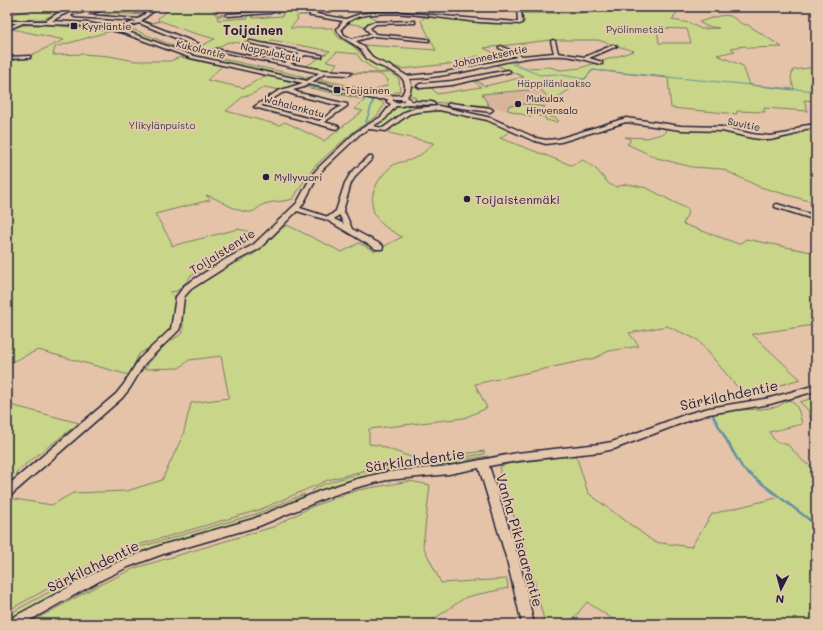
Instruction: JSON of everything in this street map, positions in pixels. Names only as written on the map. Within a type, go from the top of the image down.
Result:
[{"type":"street","points":[[46,23],[60,14],[80,7]]},
{"type":"street","points":[[81,16],[109,7]]},
{"type":"street","points":[[115,30],[139,21],[157,7]]},
{"type":"street","points":[[248,7],[250,13]]},
{"type":"street","points":[[490,110],[406,100],[408,89],[405,78],[399,72],[371,59],[362,48],[343,36],[339,31],[339,26],[345,20],[359,15],[386,10],[443,15],[476,21],[520,23],[519,7]]},
{"type":"street","points":[[323,8],[312,15],[345,20]]},
{"type":"street","points":[[419,14],[422,8]]},
{"type":"street","points":[[228,15],[271,12]]},
{"type":"street","points":[[75,16],[139,21],[197,45]]},
{"type":"street","name":"Kukolantie","points":[[7,22],[94,26],[115,30],[171,51],[193,57],[374,96],[402,104],[406,100]]},
{"type":"street","points":[[7,29],[23,22]]},
{"type":"street","points":[[374,35],[367,28],[373,24],[413,22]]},
{"type":"street","points":[[352,41],[374,35],[427,40]]},
{"type":"street","points":[[553,41],[556,53]]},
{"type":"street","points":[[251,42],[320,56]]},
{"type":"street","points":[[587,57],[615,46]]},
{"type":"street","points":[[501,47],[521,57]]},
{"type":"street","name":"Nappulakatu","points":[[216,50],[323,72],[349,73]]},
{"type":"street","points":[[286,64],[304,53]]},
{"type":"street","name":"Johanneksentie","points":[[405,78],[449,74],[521,57],[556,53],[587,57],[600,62]]},
{"type":"street","points":[[7,58],[28,57]]},
{"type":"street","points":[[420,86],[459,82],[508,71]]},
{"type":"street","points":[[309,82],[323,72]]},
{"type":"street","points":[[449,74],[459,82]]},
{"type":"street","name":"Wahalankatu","points":[[309,82],[300,87],[278,94],[257,107],[336,127]]},
{"type":"street","points":[[288,90],[297,94],[345,105],[321,122]]},
{"type":"street","name":"Toijaistentie","points":[[7,492],[119,396],[142,361],[175,330],[180,297],[188,287],[228,262],[256,247],[297,209],[303,201],[311,182],[318,172],[353,137],[383,118],[393,101]]},
{"type":"street","name":"Suvitie","points":[[367,127],[384,130],[407,113],[416,110],[439,108],[489,119],[534,139],[546,142],[559,141],[626,120],[635,120],[666,126],[722,129],[752,136],[770,138],[787,135],[804,127],[816,126]]},
{"type":"street","points":[[329,219],[339,212],[348,183],[354,173],[370,158]]},
{"type":"street","points":[[778,206],[816,218]]},
{"type":"street","points":[[297,209],[329,219],[349,229],[378,247]]},
{"type":"street","points":[[339,212],[343,215],[349,229]]},
{"type":"street","name":"Särkilahdentie","points":[[12,624],[99,576],[124,564],[162,550],[255,524],[339,489],[387,476],[440,471],[517,457],[600,448],[614,445],[693,415],[765,402],[816,388]]},
{"type":"street","name":"Vanha Pikisaarentie","points":[[483,464],[513,560],[528,624]]},
{"type":"shaded area","name":"Mukulax Hirvensalo","points":[[541,89],[551,102],[531,117],[489,106],[481,94]]},
{"type":"green space","points":[[34,7],[76,7],[60,11],[44,19],[7,20],[7,15],[36,9]]},
{"type":"green space","points":[[134,7],[139,9],[134,13],[145,14],[113,13],[98,17],[112,11],[107,8]]},
{"type":"green space","points":[[173,7],[211,7],[216,15],[227,14],[227,16],[217,16],[218,20],[248,18],[248,14],[252,14],[253,18],[283,16],[282,12],[272,11],[282,10],[283,7],[299,7],[294,13],[309,15],[300,15],[296,17],[298,19],[290,28],[332,28],[338,37],[353,46],[367,60],[390,71],[379,73],[361,60],[357,54],[337,52],[326,61],[337,63],[331,72],[305,67],[330,51],[272,40],[266,43],[246,41],[241,43],[228,42],[204,55],[311,78],[304,79],[193,56],[122,30],[127,27],[189,52],[215,39],[190,32],[161,21],[146,24],[159,21],[158,18]]},
{"type":"green space","points":[[625,7],[680,7],[672,20],[690,23],[701,29],[719,28],[706,26],[699,22],[719,16],[730,16],[745,25],[748,25],[782,47],[749,48],[745,46],[731,48],[735,51],[717,55],[743,66],[750,85],[794,90],[791,78],[793,70],[816,67],[816,101],[804,100],[808,111],[764,108],[765,112],[737,111],[737,114],[671,108],[668,78],[593,70],[586,78],[551,102],[541,89],[482,94],[489,106],[416,101],[415,97],[410,95],[410,86],[432,88],[437,94],[481,87],[472,80],[475,80],[485,86],[524,77],[494,64],[509,60],[526,68],[549,67],[561,70],[580,68],[634,51],[598,40],[550,40],[484,48],[504,58],[489,61],[477,56],[454,63],[464,69],[460,69],[449,64],[402,69],[374,59],[365,45],[436,50],[421,21],[426,15],[475,22],[521,24],[525,21],[522,20],[522,13],[579,13]],"holes":[[[657,28],[687,29],[691,43],[659,43]]]},
{"type":"green space","points":[[369,15],[379,22],[366,26],[345,23],[355,17]]},
{"type":"green space","name":"Ylikylänpuisto","points":[[24,25],[51,25],[111,31],[55,47],[53,55],[83,54],[109,56],[135,61],[170,61],[180,57],[222,66],[207,80],[244,88],[266,75],[300,82],[303,84],[280,90],[265,87],[248,96],[245,95],[226,111],[279,125],[285,122],[324,141],[339,130],[335,128],[338,126],[342,127],[363,111],[354,109],[365,100],[306,87],[296,91],[294,90],[313,85],[381,101],[384,105],[377,116],[353,132],[315,166],[293,199],[271,202],[264,204],[254,211],[247,212],[236,209],[206,195],[210,200],[155,214],[171,241],[172,246],[238,229],[251,232],[246,244],[191,275],[177,291],[170,292],[175,297],[170,329],[155,344],[139,354],[129,375],[38,350],[7,364],[7,61],[29,58],[32,56],[29,56],[64,40],[12,29]]},
{"type":"green space","points":[[338,73],[392,73],[399,79],[400,91],[386,96],[377,95],[316,80],[325,74],[319,79],[373,91],[387,85],[388,80],[380,74]]},
{"type":"green space","points":[[525,104],[545,107],[542,109],[551,113],[549,117],[556,118],[559,121],[555,122],[546,120],[545,117],[534,115],[531,117],[508,110],[508,106]]},
{"type":"green space","points":[[395,107],[437,107],[412,111],[388,127],[380,129],[374,126],[388,117]]},
{"type":"green space","points":[[435,109],[458,110],[495,119],[515,128],[500,138],[571,165],[583,160],[596,169],[609,184],[616,187],[627,184],[647,188],[689,210],[683,224],[739,244],[746,239],[816,253],[816,327],[814,325],[752,334],[800,379],[768,389],[743,394],[698,340],[667,326],[629,333],[639,346],[609,351],[595,358],[475,384],[487,408],[464,418],[369,429],[369,444],[378,445],[419,460],[484,451],[484,454],[424,463],[389,464],[328,480],[259,510],[131,547],[91,565],[7,611],[7,499],[52,505],[73,493],[127,491],[162,480],[183,435],[191,403],[229,398],[221,356],[189,360],[179,368],[144,369],[164,345],[183,333],[183,305],[185,296],[189,289],[196,282],[205,277],[252,255],[287,225],[342,252],[359,243],[375,251],[402,237],[389,230],[376,217],[373,209],[373,194],[380,178],[392,166],[418,157],[434,143],[389,133],[393,126],[403,117],[421,111]]},
{"type":"green space","points":[[666,126],[722,129],[770,138],[791,134],[799,129],[816,126],[816,203],[760,187],[722,169],[692,167],[657,158],[627,144],[630,142],[630,139],[625,137],[647,138],[665,133]]},
{"type":"green space","points":[[816,397],[816,429],[812,425],[808,410],[800,402]]},
{"type":"green space","points":[[788,400],[796,406],[802,424],[769,432],[775,441],[788,445],[805,463],[816,468],[816,624],[620,624],[587,602],[569,624],[545,624],[534,580],[500,472],[500,467],[507,464],[576,455],[588,493],[654,542],[691,547],[712,514],[780,497],[743,469],[712,414],[777,407]]},
{"type":"green space","points":[[7,404],[79,423],[17,471],[16,478],[7,488]]},
{"type":"green space","points":[[488,456],[451,465],[404,470],[400,469]]},
{"type":"green space","points":[[390,468],[393,469],[391,471],[352,480],[314,494],[312,491],[327,483]]},
{"type":"green space","points":[[410,481],[430,485],[423,546],[441,583],[507,579],[508,588],[466,597],[434,619],[431,624],[27,624],[97,586],[135,568],[273,527],[311,507],[358,490]]},
{"type":"green space","points":[[304,494],[306,498],[283,509],[85,579],[7,622],[7,615],[84,573],[133,549],[256,514]]},
{"type":"waterway","points":[[433,7],[434,13]]},
{"type":"waterway","points":[[512,64],[540,75],[556,74],[584,79],[592,70],[816,91]]},
{"type":"waterway","points":[[283,80],[300,84]]},
{"type":"waterway","points":[[309,86],[373,100],[372,102]]},
{"type":"waterway","points":[[366,122],[373,101]]},
{"type":"waterway","points":[[712,414],[743,469],[811,521],[816,523]]},
{"type":"place","name":"Kyyrläntie","points":[[74,26]]},
{"type":"place","name":"Toijainen","points":[[337,90]]},
{"type":"place","name":"Mukulax Hirvensalo","points":[[518,104]]},
{"type":"place","name":"Myllyvuori","points":[[266,177]]},
{"type":"place","name":"Toijaistenmäki","points":[[467,199]]},
{"type":"district","name":"Toijainen","points":[[253,29]]},
{"type":"park label","name":"Pyölinmetsä","points":[[635,29]]},
{"type":"park label","name":"Häppilänlaakso","points":[[554,83]]}]
